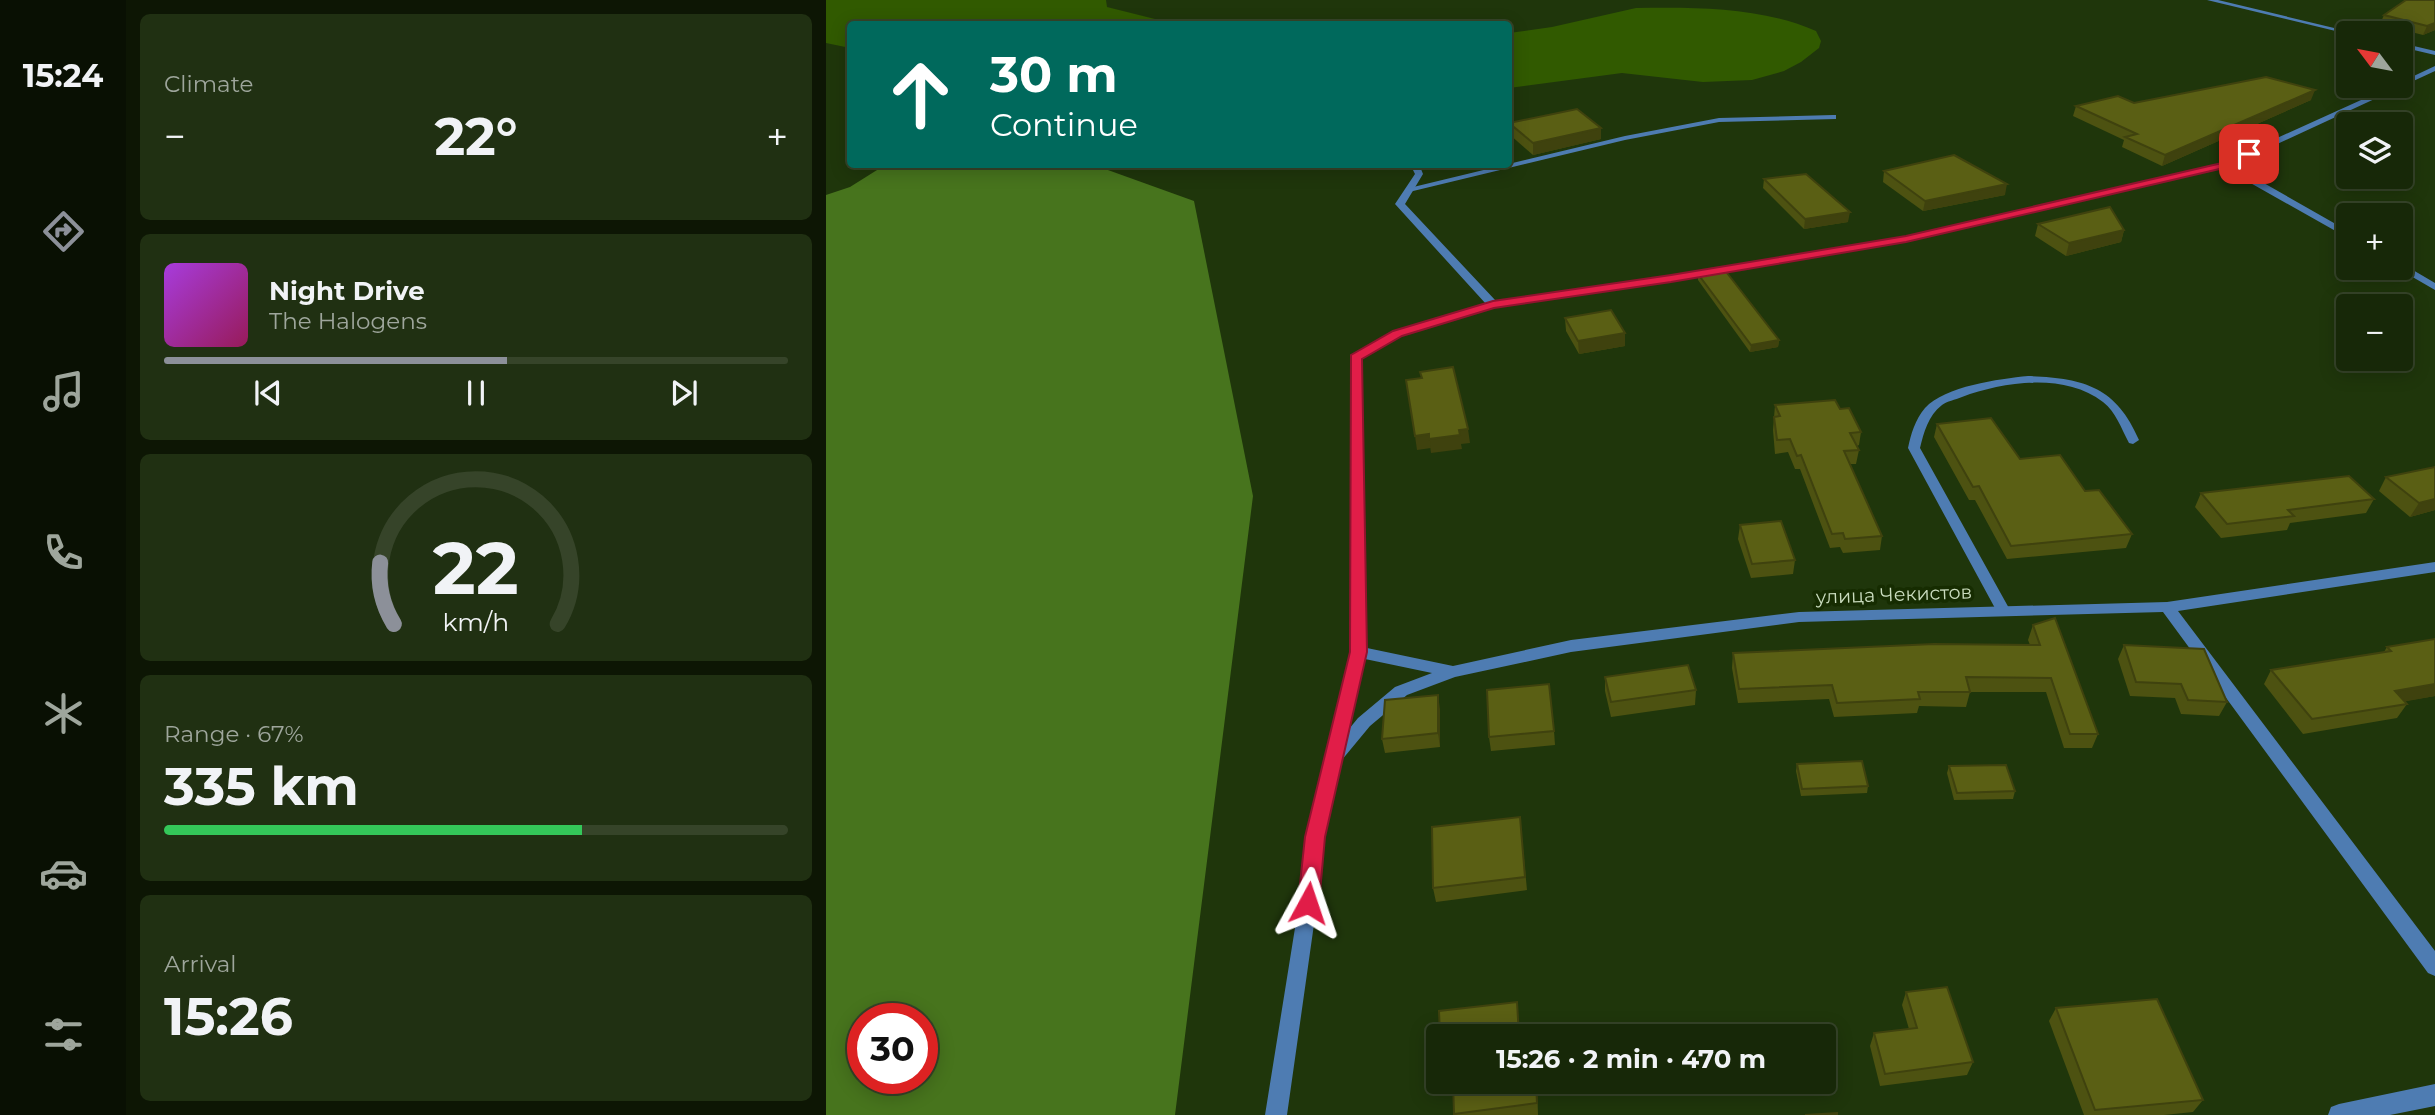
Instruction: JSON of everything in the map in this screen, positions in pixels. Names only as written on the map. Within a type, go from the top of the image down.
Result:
[{"type":"street","points":[[2210,0],[2336,29]]},
{"type":"street","points":[[2413,48],[2435,53]]},
{"type":"street","points":[[2413,79],[2435,68]]},
{"type":"street","points":[[1276,1115],[1308,903],[1315,837],[1359,652],[1356,358],[1398,333],[1493,304],[1671,279],[1906,239],[2225,165],[2372,98]]},
{"type":"street","points":[[1512,165],[1625,138],[1719,120],[1833,117]]},
{"type":"street","points":[[2225,165],[2336,228]]},
{"type":"street","points":[[1416,168],[1419,174],[1400,204],[1493,304]]},
{"type":"street","points":[[1409,189],[1498,168]]},
{"type":"street","points":[[2413,274],[2435,287]]},
{"type":"street","points":[[2003,610],[1914,448],[1919,424],[1936,403],[1969,390],[2004,382],[2041,379],[2076,386],[2104,397],[2118,410],[2133,440]]},
{"type":"street","name":"улица Чекистов","points":[[1359,652],[1453,672],[1571,646],[1798,617],[2167,607],[2435,567]]},
{"type":"street","points":[[2167,607],[2435,967]]},
{"type":"street","points":[[1333,760],[1364,722],[1401,691],[1453,672]]},
{"type":"street","points":[[2339,1115],[2435,1095]]},
{"type":"green space","points":[[826,0],[1106,0],[1107,7],[1163,21],[847,21],[847,47],[826,43]]},
{"type":"green space","points":[[1636,8],[1728,10],[1795,23],[1816,31],[1821,41],[1819,48],[1801,62],[1784,71],[1752,80],[1703,82],[1622,73],[1512,88],[1512,33],[1552,27]]},
{"type":"green space","points":[[880,168],[1102,168],[1194,201],[1253,496],[1175,1115],[826,1115],[826,195],[850,187]]},
{"type":"building","points":[[2406,0],[2435,0],[2435,23],[2427,26],[2384,15]]},
{"type":"building","points":[[2266,77],[2315,90],[2165,155],[2125,137],[2137,134],[2076,106],[2118,96],[2134,103]]},
{"type":"building","points":[[1577,109],[1601,128],[1533,143],[1512,126],[1512,122]]},
{"type":"building","points":[[1954,155],[2007,184],[1925,201],[1884,171]]},
{"type":"building","points":[[1806,174],[1850,212],[1805,219],[1764,179]]},
{"type":"building","points":[[2110,207],[2124,230],[2069,243],[2038,224]]},
{"type":"building","points":[[1724,269],[1779,340],[1751,345],[1698,274]]},
{"type":"building","points":[[1611,310],[1625,333],[1578,341],[1565,318]]},
{"type":"building","points":[[1453,367],[1468,429],[1459,430],[1460,435],[1429,439],[1429,434],[1415,436],[1406,380],[1422,378],[1420,372]]},
{"type":"building","points":[[1835,400],[1840,409],[1849,408],[1861,432],[1850,433],[1859,450],[1844,451],[1882,536],[1845,539],[1843,533],[1832,534],[1801,455],[1797,456],[1790,439],[1777,440],[1774,417],[1780,416],[1775,405]]},
{"type":"building","points":[[1991,418],[2020,459],[2060,455],[2085,491],[2099,490],[2132,534],[2011,546],[1979,486],[1973,487],[1937,424]]},
{"type":"building","points":[[2435,467],[2435,499],[2419,503],[2386,477]]},
{"type":"building","points":[[2349,476],[2374,499],[2288,510],[2294,516],[2227,524],[2201,493]]},
{"type":"building","points":[[1781,521],[1795,560],[1752,564],[1740,525]]},
{"type":"building","points":[[2055,618],[2098,734],[2070,734],[2051,678],[1966,677],[1970,692],[1918,692],[1920,699],[1837,703],[1832,685],[1739,689],[1733,653],[1934,644],[2040,645],[2033,625]]},
{"type":"building","points":[[2435,639],[2435,684],[2395,691],[2407,704],[2312,719],[2271,670],[2391,651],[2387,647]]},
{"type":"building","points":[[2124,645],[2204,649],[2227,702],[2188,700],[2181,684],[2136,682]]},
{"type":"building","points":[[1688,665],[1696,690],[1611,702],[1605,677]]},
{"type":"building","points":[[1549,684],[1554,731],[1489,737],[1487,690]]},
{"type":"building","points":[[1438,695],[1438,733],[1382,739],[1385,700]]},
{"type":"building","points":[[1862,761],[1868,786],[1802,789],[1797,764]]},
{"type":"building","points":[[2006,765],[2015,791],[1957,793],[1949,766]]},
{"type":"building","points":[[1520,817],[1525,877],[1433,888],[1432,827]]},
{"type":"building","points":[[1947,987],[1973,1062],[1885,1074],[1874,1033],[1917,1028],[1906,992]]},
{"type":"building","points":[[2157,999],[2203,1100],[2095,1110],[2056,1008]]},
{"type":"building","points":[[1517,1002],[1518,1024],[1440,1024],[1439,1011]]},
{"type":"building","points":[[1453,1094],[1537,1094],[1537,1103],[1454,1114]]},
{"type":"building","points":[[1837,1113],[1837,1115],[1805,1115]]},
{"type":"route","points":[[1308,903],[1315,837],[1359,652],[1356,358],[1398,333],[1493,304],[1671,279],[1906,239],[2225,165],[2249,154]]}]
